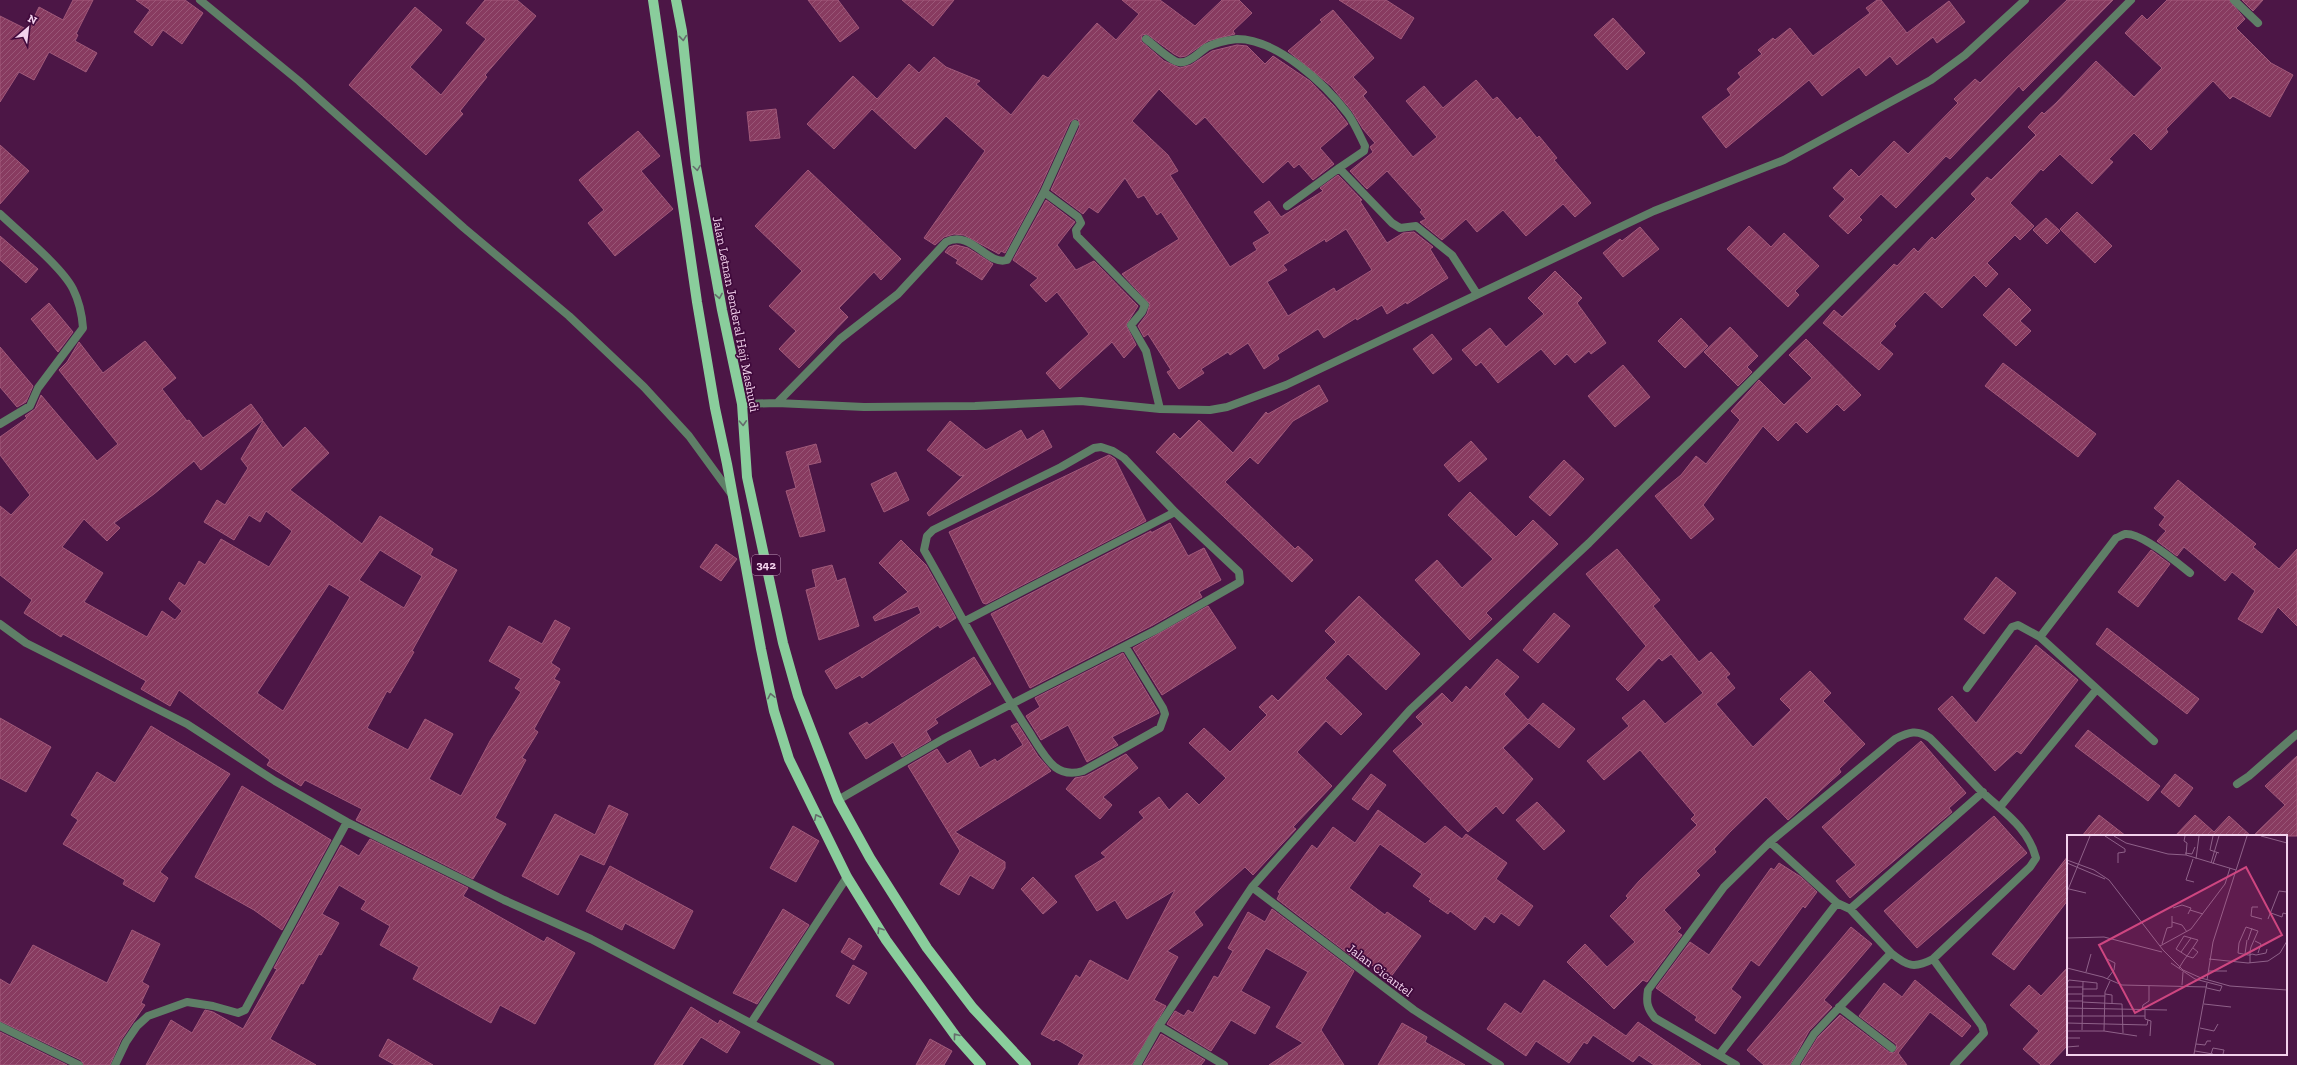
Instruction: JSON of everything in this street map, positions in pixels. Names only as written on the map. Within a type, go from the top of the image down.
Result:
[{"type":"main road","name":"342","points":[[653,0],[697,302],[761,649],[776,718],[789,758],[847,877],[886,940],[957,1038],[982,1065]]},
{"type":"main road","name":"Jalan Letnan Jenderal Haji Mashudi","points":[[676,0],[682,31],[698,174],[722,310],[742,404],[747,477],[783,643],[798,696],[838,800],[870,858],[927,948],[973,1008],[1026,1065]]},
{"type":"street","points":[[200,0],[299,81],[464,228],[569,316],[644,387],[689,436],[732,495]]},
{"type":"street","points":[[742,404],[777,403],[864,407],[975,406],[1081,402],[1160,409],[1210,410],[1227,407],[1286,385],[1654,211],[1784,160],[1931,80],[1965,55],[2025,0]]},
{"type":"street","points":[[1136,1065],[1159,1026],[1252,887],[1410,710],[1589,543],[2131,0]]},
{"type":"street","points":[[2234,0],[2258,23]]},
{"type":"street","points":[[1146,39],[1175,61],[1182,62],[1195,56],[1208,46],[1237,39],[1256,42],[1280,52],[1305,69],[1348,114],[1365,146],[1364,151],[1287,206]]},
{"type":"street","points":[[777,403],[840,339],[898,294],[946,242],[952,239],[962,239],[999,260],[1008,260],[1044,192],[1076,124]]},
{"type":"street","points":[[1339,168],[1392,223],[1400,228],[1416,226],[1452,255],[1477,294]]},
{"type":"street","points":[[1044,192],[1078,217],[1081,223],[1076,230],[1077,236],[1145,305],[1142,312],[1131,325],[1146,351],[1160,409]]},
{"type":"street","points":[[0,214],[54,266],[73,288],[82,311],[83,328],[38,388],[30,406],[0,424]]},
{"type":"street","points":[[838,800],[945,738],[1011,704],[1125,646],[1240,582],[1239,572],[1175,512],[1124,458],[1113,450],[1101,447],[1094,448],[1061,467],[933,530],[927,536],[924,550],[1011,704],[1055,766],[1064,772],[1073,774],[1083,771],[1155,732],[1160,728],[1163,722],[1165,714],[1163,708],[1125,646]]},
{"type":"street","points":[[965,621],[1175,512]]},
{"type":"street","points":[[2040,637],[2116,538],[2126,534],[2134,536],[2169,556],[2190,573]]},
{"type":"street","points":[[0,624],[26,643],[188,724],[275,781],[347,822],[504,900],[591,939],[830,1065]]},
{"type":"street","points":[[1967,688],[2012,628],[2018,625],[2040,637],[2096,690],[2154,741]]},
{"type":"street","points":[[2000,807],[2096,690]]},
{"type":"street","points":[[1736,1065],[1655,1018],[1648,1009],[1646,1002],[1648,990],[1724,887],[1770,842],[1895,739],[1914,731],[1922,732],[1930,738],[1983,792],[2000,807],[2027,836],[2033,846],[2036,858],[2030,867],[1933,959],[1922,965],[1910,965],[1891,953],[1850,909],[1836,903],[1770,842]]},
{"type":"street","points":[[2237,784],[2249,776],[2297,734]]},
{"type":"street","points":[[1850,909],[1983,792]]},
{"type":"street","points":[[115,1065],[126,1042],[137,1026],[148,1016],[187,1002],[213,1006],[238,1013],[245,1010],[347,822]]},
{"type":"street","points":[[751,1023],[847,877]]},
{"type":"street","name":"Jalan Cicantel","points":[[1252,887],[1414,1010],[1500,1065]]},
{"type":"street","points":[[1719,1055],[1836,903]]},
{"type":"street","points":[[1795,1065],[1814,1034],[1891,953]]},
{"type":"street","points":[[1933,959],[1982,1026],[1984,1033],[1954,1065]]},
{"type":"street","points":[[1839,1007],[1892,1048]]},
{"type":"street","points":[[0,1026],[79,1065]]},
{"type":"street","points":[[1159,1026],[1224,1065]]},
{"type":"building","points":[[73,0],[93,0],[76,34],[78,35],[75,41],[97,53],[86,72],[49,52],[34,80],[19,72],[0,102],[0,16],[28,30],[39,7],[63,20]]},
{"type":"building","points":[[136,0],[185,0],[203,13],[182,44],[163,30],[152,46],[134,32],[150,10]]},
{"type":"building","points":[[485,0],[517,0],[536,16],[485,75],[487,77],[460,111],[463,114],[426,155],[349,85],[415,7],[442,30],[410,67],[441,95],[486,39],[466,23]]},
{"type":"building","points":[[808,0],[838,0],[859,28],[840,42]]},
{"type":"building","points":[[902,0],[954,0],[933,26]]},
{"type":"building","points":[[1122,0],[1160,0],[1195,26],[1222,0],[1239,0],[1252,13],[1233,31],[1235,34],[1208,41],[1186,56],[1180,57],[1174,54],[1147,34],[1142,35],[1141,41],[1164,61],[1180,68],[1191,65],[1212,51],[1237,45],[1247,46],[1265,64],[1273,56],[1310,81],[1334,106],[1348,124],[1320,148],[1334,164],[1313,180],[1299,164],[1294,168],[1288,161],[1263,183],[1205,117],[1196,125],[1159,89],[1132,121],[1168,155],[1178,171],[1170,175],[1230,267],[1257,250],[1253,243],[1270,233],[1254,212],[1269,201],[1281,217],[1323,191],[1320,188],[1338,175],[1362,200],[1360,201],[1387,243],[1403,233],[1414,232],[1433,247],[1430,249],[1448,278],[1407,304],[1406,302],[1387,314],[1382,305],[1357,320],[1356,318],[1324,338],[1318,329],[1277,355],[1279,359],[1264,369],[1248,343],[1230,355],[1228,352],[1201,369],[1204,373],[1179,389],[1167,372],[1171,370],[1148,334],[1144,337],[1138,326],[1147,314],[1150,304],[1122,274],[1179,239],[1161,212],[1157,215],[1144,195],[1138,198],[1125,178],[1098,213],[1089,207],[1083,214],[1051,190],[1080,126],[1078,119],[1074,119],[1070,122],[1039,190],[1005,253],[1001,251],[999,254],[964,235],[954,234],[944,237],[935,245],[924,238],[985,151],[946,116],[915,149],[872,109],[834,149],[807,124],[853,76],[877,99],[909,64],[919,73],[934,57],[946,67],[980,81],[976,84],[1011,115],[1043,75],[1048,78],[1097,23],[1116,40],[1139,14]],"holes":[[[1346,229],[1372,270],[1336,292],[1334,288],[1288,316],[1267,282],[1287,270],[1283,265],[1325,239],[1326,242]]]},
{"type":"building","points":[[1339,0],[1386,0],[1414,18],[1401,39]]},
{"type":"building","points":[[1877,0],[1881,0],[1907,33],[1949,1],[1965,22],[1937,43],[1933,37],[1897,65],[1890,56],[1866,76],[1859,67],[1822,96],[1809,80],[1726,148],[1702,117],[1731,95],[1727,89],[1741,77],[1738,73],[1762,54],[1758,50],[1773,38],[1775,40],[1790,28],[1813,56],[1870,13],[1866,8]]},
{"type":"building","points":[[2067,0],[2113,0],[2023,91],[2019,86],[1950,159],[1946,156],[1896,208],[1881,194],[1859,217],[1862,220],[1848,234],[1829,216],[1845,199],[1833,188],[1851,169],[1859,177],[1894,141],[1908,154],[1958,103],[1954,99],[1975,79],[1980,83]]},
{"type":"building","points":[[2167,0],[2229,0],[2245,19],[2236,28],[2271,63],[2293,75],[2270,117],[2233,96],[2230,99],[2213,81],[2166,129],[2168,132],[2151,150],[2134,133],[2109,159],[2113,162],[2092,184],[2060,154],[2043,171],[2041,169],[2010,203],[2034,226],[2020,240],[2015,235],[1987,263],[1998,274],[1986,287],[1974,275],[1942,308],[1925,292],[1894,324],[1896,326],[1880,343],[1893,354],[1879,370],[1823,323],[1834,310],[1842,317],[1894,264],[1897,266],[1914,248],[1918,252],[1932,237],[1935,240],[1976,199],[1971,194],[1987,177],[1991,180],[2036,135],[2028,127],[2042,112],[2044,114],[2056,103],[2096,61],[2134,97],[2162,68],[2125,33],[2142,15],[2147,20]]},
{"type":"building","points":[[2242,0],[2263,0],[2253,11]]},
{"type":"building","points":[[1333,10],[1374,58],[1353,77],[1367,92],[1363,96],[1413,157],[1437,137],[1406,101],[1424,86],[1443,108],[1476,80],[1493,100],[1497,97],[1517,120],[1520,117],[1537,138],[1539,136],[1557,158],[1554,160],[1591,203],[1575,217],[1563,204],[1526,236],[1503,210],[1477,232],[1466,219],[1442,240],[1420,222],[1426,219],[1420,212],[1422,210],[1387,171],[1367,189],[1350,171],[1373,152],[1370,147],[1375,143],[1363,129],[1352,111],[1331,86],[1288,51],[1322,22],[1320,20]]},
{"type":"building","points":[[1613,18],[1645,53],[1627,70],[1594,35]]},
{"type":"building","points":[[776,109],[780,138],[750,141],[747,112]]},
{"type":"building","points":[[638,131],[660,156],[641,171],[673,209],[615,256],[588,223],[604,210],[579,180]]},
{"type":"building","points":[[0,145],[29,171],[0,204]]},
{"type":"building","points":[[808,170],[901,259],[881,280],[874,272],[839,308],[848,317],[799,368],[779,349],[796,331],[769,306],[802,271],[755,226]]},
{"type":"building","points":[[1046,200],[1075,222],[1057,245],[1076,270],[1094,261],[1138,306],[1126,325],[1136,345],[1124,358],[1112,342],[1060,389],[1046,373],[1089,334],[1057,292],[1046,302],[1030,285],[1038,278],[1013,260]]},
{"type":"building","points":[[2077,212],[2112,246],[2095,263],[2060,229]]},
{"type":"building","points":[[2046,218],[2060,231],[2047,244],[2033,230]]},
{"type":"building","points":[[1749,226],[1771,247],[1784,233],[1819,266],[1795,291],[1799,295],[1788,307],[1727,249]]},
{"type":"building","points":[[1640,227],[1659,249],[1623,277],[1603,253],[1620,239],[1622,241]]},
{"type":"building","points":[[0,236],[38,269],[26,283],[0,260]]},
{"type":"building","points":[[956,245],[968,248],[993,264],[982,280],[956,263],[958,260],[945,252],[949,247]]},
{"type":"building","points":[[1555,271],[1582,298],[1577,303],[1606,343],[1591,354],[1589,351],[1575,363],[1567,354],[1555,365],[1541,349],[1498,383],[1481,362],[1476,366],[1462,350],[1490,328],[1506,347],[1544,314],[1528,298]]},
{"type":"building","points":[[2009,288],[2031,310],[2020,321],[2031,331],[2016,346],[1983,315]]},
{"type":"building","points":[[49,303],[73,332],[58,352],[31,319]]},
{"type":"building","points":[[1681,318],[1708,346],[1685,368],[1658,341]]},
{"type":"building","points":[[1730,327],[1758,356],[1747,367],[1752,372],[1738,386],[1704,352]]},
{"type":"building","points":[[1432,334],[1452,359],[1433,374],[1413,349]]},
{"type":"building","points":[[1806,339],[1861,395],[1844,411],[1837,404],[1807,433],[1796,422],[1778,441],[1763,426],[1703,505],[1714,519],[1691,539],[1655,496],[1681,475],[1696,456],[1706,464],[1740,420],[1731,411],[1759,380],[1784,405],[1812,378],[1789,355]]},
{"type":"building","points":[[145,341],[176,378],[162,389],[187,421],[189,420],[203,438],[251,404],[263,420],[201,470],[194,461],[154,494],[114,523],[120,528],[107,541],[84,519],[62,547],[103,573],[84,602],[147,637],[162,611],[175,620],[182,611],[169,599],[179,582],[185,586],[199,561],[205,565],[221,539],[269,567],[292,531],[266,511],[260,522],[249,515],[234,540],[204,522],[217,500],[225,505],[248,468],[241,459],[263,421],[283,448],[305,427],[329,453],[290,490],[362,544],[380,516],[433,549],[430,555],[457,570],[412,651],[414,652],[390,693],[387,691],[367,728],[408,750],[425,719],[453,734],[429,779],[461,796],[490,741],[521,692],[515,688],[521,679],[489,661],[509,626],[542,644],[555,620],[570,628],[551,663],[560,669],[554,679],[560,682],[534,729],[538,732],[522,758],[526,760],[495,818],[506,824],[473,879],[356,820],[362,809],[305,780],[301,786],[267,765],[270,760],[179,690],[170,706],[141,689],[146,681],[63,634],[61,637],[24,613],[32,600],[0,575],[0,506],[11,515],[30,495],[0,455],[0,437],[27,418],[25,416],[35,409],[41,395],[97,461],[118,444],[59,370],[67,362],[79,342],[103,373]],"holes":[[[380,550],[422,576],[404,608],[359,580]],[[329,584],[350,597],[283,711],[257,693]]]},
{"type":"building","points":[[0,347],[33,386],[26,402],[17,407],[0,387]]},
{"type":"building","points":[[2003,363],[2096,434],[2078,457],[1985,386]]},
{"type":"building","points":[[1623,365],[1650,397],[1615,427],[1588,396]]},
{"type":"building","points":[[1319,385],[1328,401],[1293,421],[1258,464],[1250,457],[1225,482],[1295,549],[1298,546],[1313,560],[1292,582],[1156,452],[1174,433],[1180,439],[1199,420],[1233,453],[1266,412],[1268,414]]},
{"type":"building","points":[[950,421],[986,450],[1021,430],[1027,440],[1043,430],[1052,447],[929,516],[927,513],[964,475],[960,476],[927,450]]},
{"type":"building","points":[[1471,441],[1487,459],[1459,482],[1444,465]]},
{"type":"building","points":[[816,444],[821,462],[808,465],[825,531],[800,537],[786,491],[796,488],[786,452]]},
{"type":"building","points":[[1109,455],[1115,459],[1146,521],[986,604],[983,603],[949,532]]},
{"type":"building","points":[[1564,460],[1584,479],[1550,516],[1529,497]]},
{"type":"building","points":[[896,472],[909,500],[884,512],[871,484]]},
{"type":"building","points":[[2178,480],[2256,544],[2253,547],[2279,569],[2297,549],[2297,626],[2278,607],[2262,633],[2238,619],[2255,591],[2232,572],[2225,581],[2184,547],[2177,556],[2157,541],[2166,531],[2159,525],[2165,517],[2154,508]]},
{"type":"building","points":[[1470,492],[1516,537],[1533,520],[1558,544],[1486,613],[1492,619],[1470,640],[1415,580],[1437,560],[1462,588],[1493,559],[1448,515]]},
{"type":"building","points":[[1170,523],[1188,556],[1204,548],[1221,580],[1199,592],[1202,597],[1153,625],[1030,688],[991,614],[1151,531],[1151,533]]},
{"type":"building","points":[[901,540],[926,565],[956,618],[940,628],[938,625],[862,678],[860,675],[836,689],[825,671],[921,613],[918,606],[875,621],[873,617],[908,592],[879,563]]},
{"type":"building","points":[[716,544],[737,559],[721,581],[700,567]]},
{"type":"building","points":[[1617,549],[1660,600],[1653,606],[1699,662],[1711,652],[1730,674],[1726,677],[1735,688],[1716,704],[1753,747],[1791,710],[1780,699],[1810,671],[1831,693],[1823,701],[1865,744],[1839,769],[1841,772],[1788,820],[1766,797],[1730,832],[1714,849],[1716,852],[1696,871],[1700,875],[1664,910],[1681,928],[1677,932],[1682,935],[1647,982],[1643,980],[1614,1009],[1567,962],[1585,944],[1607,967],[1635,942],[1610,916],[1628,898],[1626,896],[1639,881],[1697,825],[1691,819],[1695,815],[1640,750],[1604,780],[1587,761],[1629,726],[1622,718],[1644,700],[1665,724],[1703,693],[1671,654],[1662,661],[1659,658],[1628,691],[1616,679],[1646,646],[1586,574]]},
{"type":"building","points":[[2151,550],[2170,564],[2138,607],[2118,592]]},
{"type":"building","points":[[832,565],[837,581],[845,578],[859,626],[819,640],[806,590],[816,587],[812,570]]},
{"type":"building","points":[[1996,577],[2016,593],[1984,634],[1964,619]]},
{"type":"building","points":[[1359,596],[1420,654],[1386,690],[1348,654],[1325,678],[1362,714],[1341,735],[1326,721],[1297,752],[1332,786],[1293,827],[1296,829],[1253,875],[1245,867],[1194,912],[1203,925],[1167,951],[1178,957],[1154,1000],[1166,1006],[1132,1065],[1078,1065],[1084,1055],[1056,1039],[1054,1041],[1041,1034],[1076,975],[1080,978],[1090,960],[1128,981],[1175,890],[1127,919],[1115,900],[1097,911],[1075,876],[1106,857],[1101,853],[1144,818],[1139,812],[1159,797],[1169,810],[1187,793],[1199,805],[1226,778],[1189,743],[1204,728],[1230,752],[1267,715],[1259,707],[1272,695],[1278,701],[1336,642],[1325,631]]},
{"type":"building","points":[[1208,606],[1236,648],[1162,695],[1133,648]]},
{"type":"building","points":[[1554,613],[1570,626],[1538,663],[1523,650]]},
{"type":"building","points":[[2107,628],[2199,699],[2187,714],[2096,644]]},
{"type":"building","points":[[2036,645],[2078,680],[2021,754],[2017,751],[1995,771],[1938,709],[1952,696],[1976,723]]},
{"type":"building","points":[[1123,653],[1159,713],[1112,737],[1118,745],[1087,762],[1068,725],[1041,740],[1026,716],[1040,707],[1035,698]]},
{"type":"building","points":[[974,657],[991,684],[935,719],[938,723],[926,731],[931,740],[902,757],[893,742],[866,759],[849,733],[867,722],[869,725]]},
{"type":"building","points":[[1497,659],[1519,677],[1504,694],[1528,720],[1543,703],[1575,729],[1559,748],[1529,723],[1503,748],[1533,779],[1503,814],[1496,806],[1468,832],[1393,751],[1423,724],[1416,717],[1442,693],[1452,703],[1466,686],[1470,690]]},
{"type":"building","points":[[0,718],[51,747],[26,792],[0,778]]},
{"type":"building","points":[[1017,723],[1038,756],[1051,771],[955,832],[1005,862],[1005,868],[993,889],[970,875],[959,895],[940,884],[960,851],[908,766],[937,749],[947,764],[970,750],[980,768],[995,759],[997,762],[1023,745],[1011,726]]},
{"type":"building","points":[[151,726],[230,774],[160,872],[168,878],[154,902],[123,884],[125,880],[63,844],[78,820],[71,815],[97,772],[115,783]]},
{"type":"building","points":[[2088,730],[2160,786],[2148,801],[2075,746]]},
{"type":"building","points":[[1921,741],[1966,793],[1949,808],[1952,812],[1850,898],[1836,881],[1856,865],[1822,827]]},
{"type":"building","points":[[1126,754],[1138,768],[1103,797],[1112,805],[1100,819],[1066,789],[1075,778],[1086,776]]},
{"type":"building","points":[[2297,756],[2297,836],[2254,835],[2285,805],[2265,786]]},
{"type":"building","points":[[1371,774],[1386,785],[1368,810],[1352,799]]},
{"type":"building","points":[[2175,774],[2193,788],[2179,807],[2161,792]]},
{"type":"building","points":[[242,786],[331,840],[282,930],[254,910],[195,877]]},
{"type":"building","points":[[1537,802],[1565,831],[1544,850],[1516,820]]},
{"type":"building","points":[[609,805],[628,814],[604,865],[580,854],[558,895],[522,876],[555,814],[595,835]]},
{"type":"building","points":[[1378,810],[1425,844],[1445,826],[1462,839],[1466,834],[1507,863],[1496,879],[1533,906],[1519,926],[1501,913],[1494,923],[1485,916],[1475,930],[1450,911],[1448,914],[1429,901],[1431,899],[1413,886],[1422,874],[1380,844],[1349,888],[1385,915],[1387,912],[1421,936],[1390,978],[1362,958],[1359,962],[1277,899],[1280,893],[1278,892],[1312,845],[1317,849],[1333,827],[1355,843]]},
{"type":"building","points":[[2099,815],[2125,835],[2083,835]]},
{"type":"building","points":[[2195,815],[2214,832],[2229,816],[2250,835],[2176,835]]},
{"type":"building","points":[[1994,816],[2027,853],[1917,948],[1884,911]]},
{"type":"building","points":[[793,826],[819,841],[796,882],[770,868]]},
{"type":"building","points":[[370,839],[468,888],[463,896],[544,942],[547,937],[575,953],[535,1024],[500,1005],[491,1023],[413,979],[419,967],[380,945],[390,926],[361,909],[366,901],[339,885],[322,914],[339,923],[321,955],[319,954],[303,984],[301,983],[270,1039],[316,1065],[146,1065],[171,1020],[192,1033],[205,1010],[213,1012],[243,1029],[277,969],[274,968],[341,845],[359,856]]},
{"type":"building","points":[[2067,857],[2067,901],[2014,970],[1992,954]]},
{"type":"building","points":[[1779,863],[1801,877],[1817,892],[1805,908],[1803,906],[1759,966],[1751,960],[1731,989],[1741,997],[1715,1034],[1695,1020],[1697,1017],[1656,988],[1690,942],[1709,955],[1771,868],[1774,870]]},
{"type":"building","points":[[610,866],[693,911],[674,949],[625,923],[622,930],[586,911]]},
{"type":"building","points":[[1033,877],[1057,902],[1043,914],[1021,889]]},
{"type":"building","points":[[783,909],[809,925],[757,1004],[733,993]]},
{"type":"building","points":[[1272,909],[1354,971],[1321,1030],[1344,1065],[1269,1065],[1303,1043],[1276,1027],[1308,972],[1266,948],[1241,991],[1270,1007],[1255,1034],[1231,1020],[1211,1051],[1167,1024],[1175,1011],[1184,1016],[1188,1010],[1193,1013],[1214,976],[1218,978],[1233,951],[1228,948],[1248,912],[1265,922]]},
{"type":"building","points":[[1851,927],[1872,944],[1824,1000],[1832,1007],[1809,1031],[1790,1065],[1764,1065],[1747,1050]]},
{"type":"building","points":[[132,930],[160,944],[142,982],[149,986],[141,1003],[145,1005],[121,1040],[110,1065],[84,1065],[81,1060],[0,1021],[0,979],[10,985],[33,945],[107,983]]},
{"type":"building","points":[[849,938],[862,946],[854,960],[841,952]]},
{"type":"building","points":[[853,965],[867,973],[849,1004],[836,996]]},
{"type":"building","points":[[2067,968],[2067,1046],[2049,1065],[2041,1065],[2023,1049],[2039,1031],[2010,1005],[2029,985],[2041,996]]},
{"type":"building","points":[[1544,980],[1626,1036],[1638,1022],[1701,1065],[1654,1065],[1639,1055],[1633,1062],[1593,1035],[1587,1044],[1584,1042],[1569,1063],[1536,1041],[1526,1056],[1487,1029],[1505,1003],[1521,1014]]},
{"type":"building","points":[[1915,980],[1971,1026],[1962,1037],[1930,1012],[1898,1053],[1907,1065],[1801,1065],[1818,1037],[1840,1015],[1889,1052],[1894,1053],[1897,1049],[1896,1044],[1859,1016],[1884,983],[1902,997]]},
{"type":"building","points":[[691,1007],[718,1024],[720,1020],[740,1032],[727,1053],[701,1037],[682,1065],[654,1065]]},
{"type":"building","points":[[1402,1023],[1427,1037],[1425,1042],[1465,1065],[1378,1065]]},
{"type":"building","points":[[0,1032],[67,1065],[0,1065]]},
{"type":"building","points":[[1161,1034],[1205,1060],[1201,1065],[1143,1065]]},
{"type":"building","points":[[388,1039],[433,1065],[395,1065],[379,1056]]},
{"type":"building","points":[[930,1039],[952,1051],[944,1065],[916,1065]]}]
